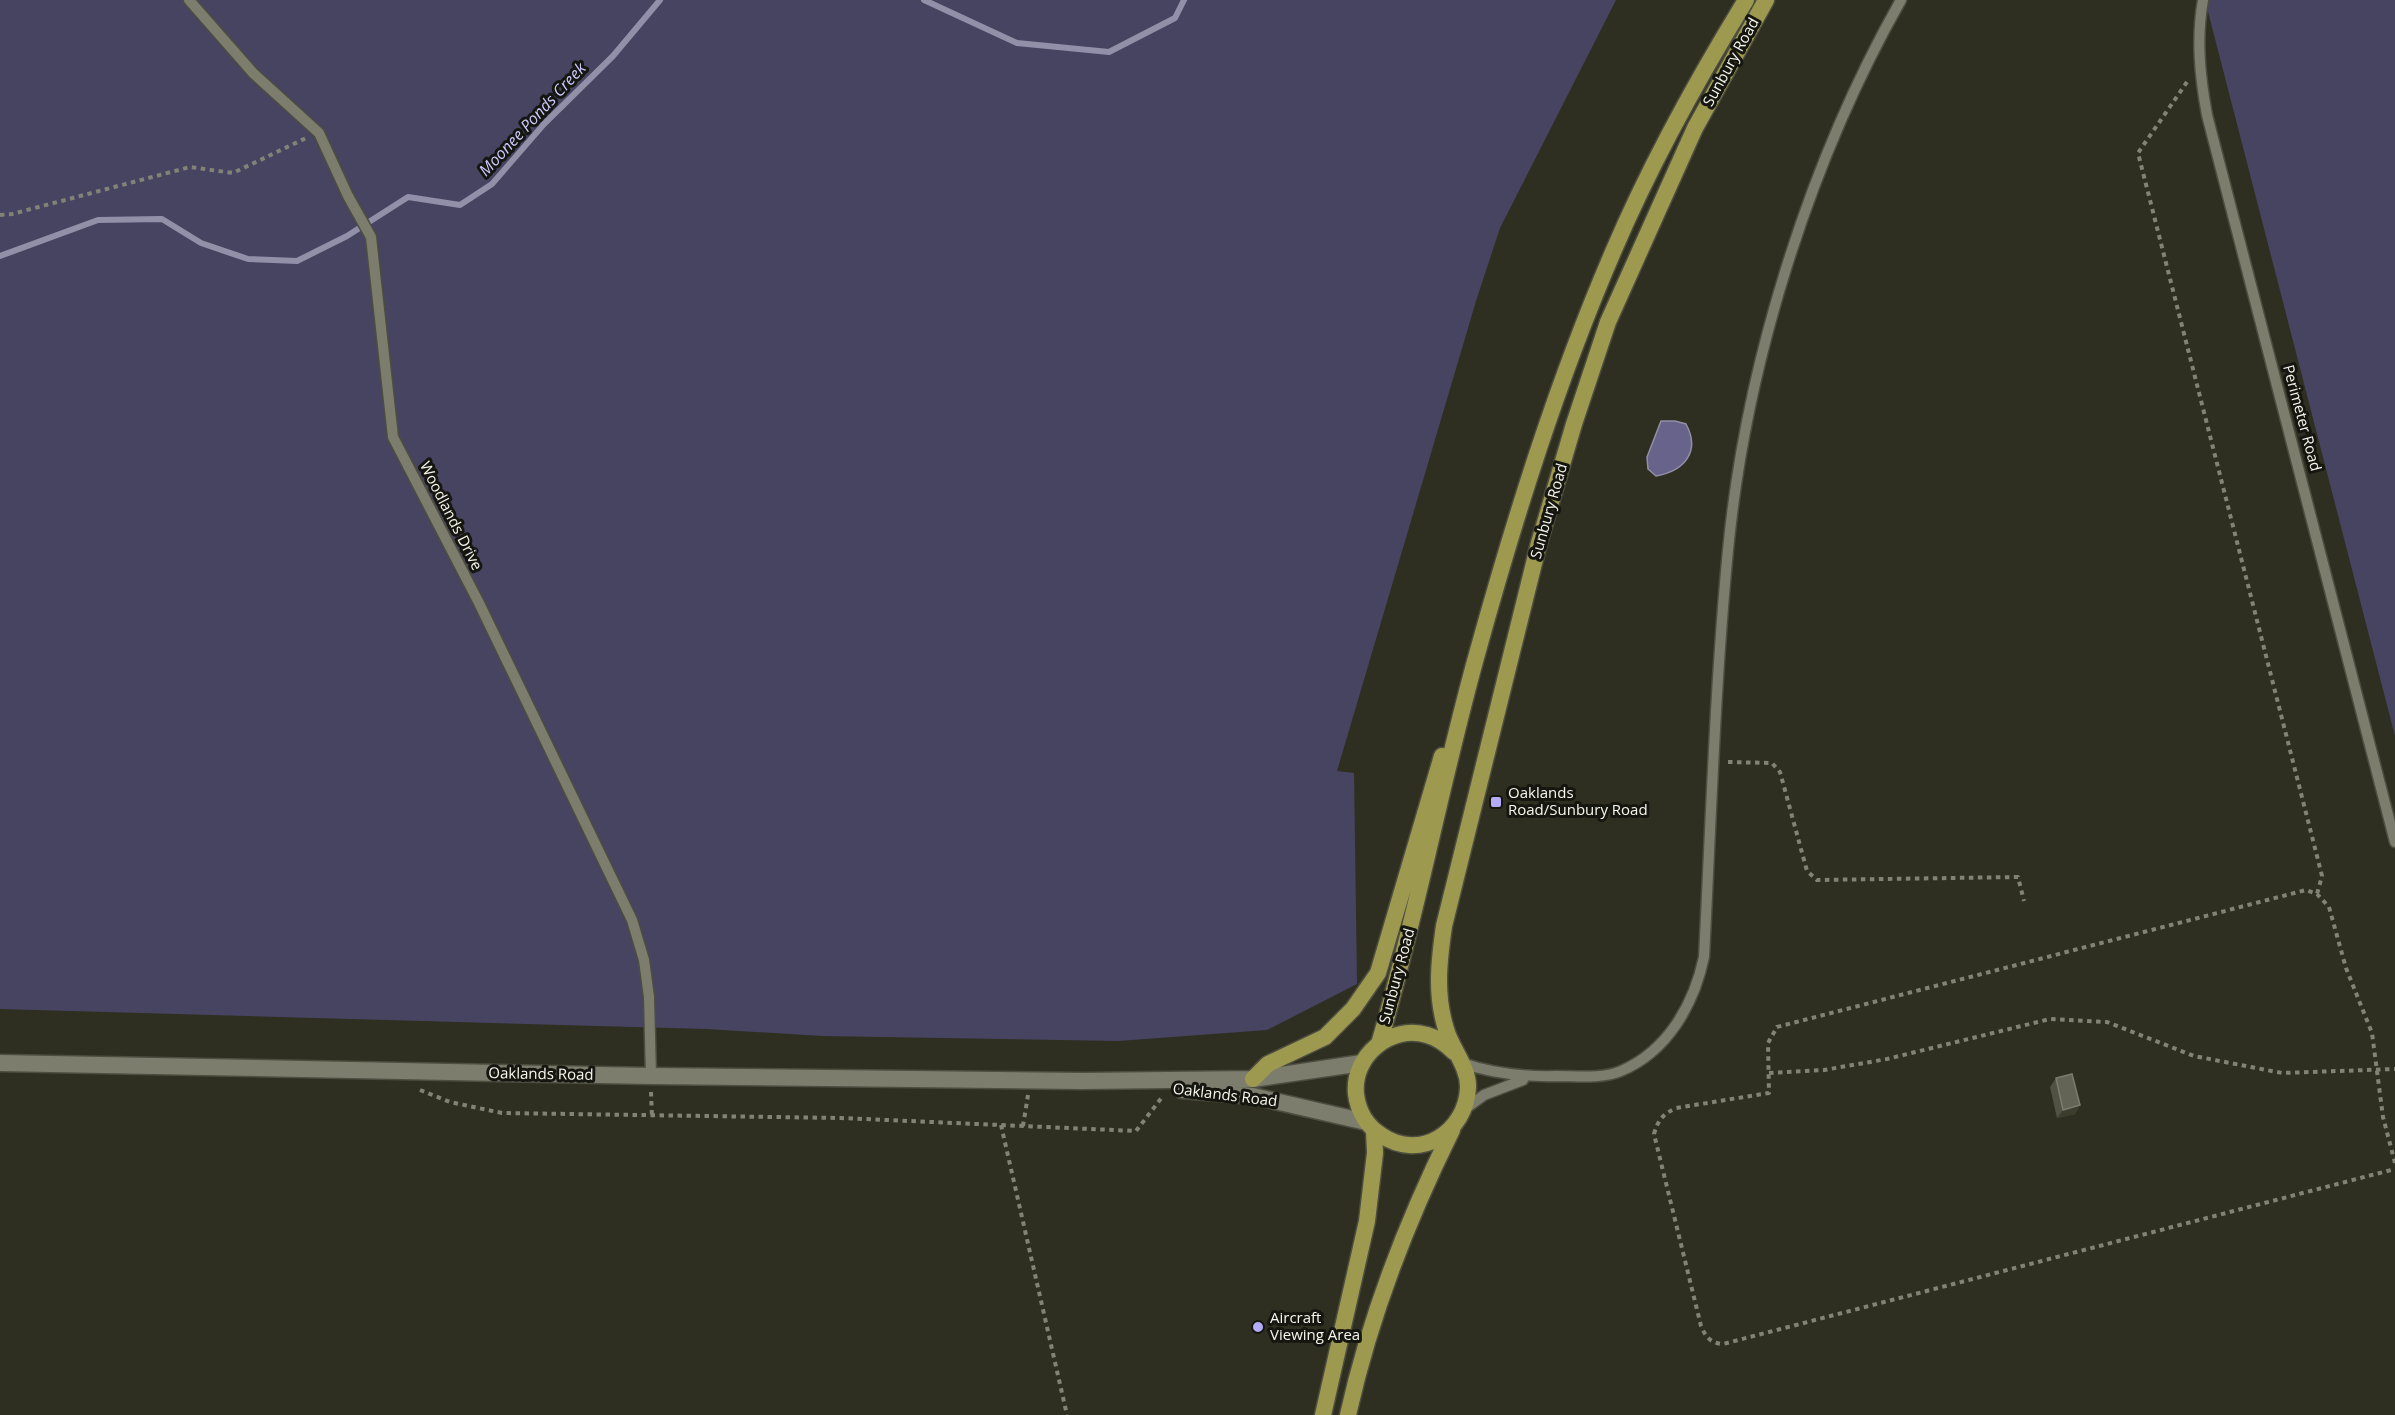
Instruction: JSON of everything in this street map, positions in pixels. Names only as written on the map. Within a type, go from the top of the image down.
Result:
[{"type":"main road","name":"Sunbury Road","points":[[1378,1044],[1411,925],[1477,655],[1539,448],[1580,332],[1614,249],[1675,125],[1746,0]]},
{"type":"main road","name":"Sunbury Road","points":[[1458,1057],[1442,1016],[1438,982],[1444,926],[1539,543],[1574,424],[1608,322],[1695,128],[1766,0]]},
{"type":"main road","points":[[1253,1088],[1268,1064],[1325,1037],[1353,1009],[1378,973],[1429,795],[1477,655]]},
{"type":"main road","points":[[1348,1415],[1363,1351],[1387,1281],[1423,1192],[1465,1109],[1468,1085],[1458,1057],[1441,1041],[1426,1034],[1410,1032],[1393,1036],[1378,1044],[1362,1063],[1356,1093],[1359,1109],[1370,1126],[1389,1141],[1406,1145],[1424,1145],[1440,1138],[1454,1127]]},
{"type":"main road","name":"Oaklands Road","points":[[0,1063],[651,1076],[1082,1081],[1253,1088],[1370,1126]]},
{"type":"main road","name":"Oaklands Road","points":[[1082,1081],[1169,1088],[1253,1088],[1362,1063]]},
{"type":"main road","points":[[1323,1415],[1369,1210],[1375,1153],[1370,1126]]},
{"type":"lane","name":"Woodlands Drive","points":[[189,0],[253,73],[319,134],[348,196],[371,237],[393,437],[479,603],[632,920],[644,960],[648,988],[651,1076]]},
{"type":"lane","points":[[1458,1057],[1492,1072],[1532,1077],[1599,1076],[1620,1072],[1646,1057],[1670,1034],[1689,1006],[1699,982],[1704,957],[1728,549],[1747,427],[1769,325],[1825,155],[1877,42],[1901,0]]},
{"type":"lane","name":"Perimeter Road","points":[[2203,0],[2200,64],[2207,115],[2395,842]]},
{"type":"lane","points":[[1465,1109],[1509,1083],[1532,1077]]},
{"type":"path","points":[[2200,64],[2138,153],[2322,876],[2317,894]]},
{"type":"path","points":[[0,215],[12,214],[190,167],[233,173],[285,146]]},
{"type":"path","points":[[1714,761],[1772,763],[1780,772],[1807,871],[1817,880],[2018,877],[2024,901]]},
{"type":"path","points":[[2395,1163],[2383,1117],[2372,1033],[2346,968],[2329,907],[2312,891],[2301,891],[1777,1027],[1768,1043],[1768,1093],[1676,1108],[1665,1113],[1658,1122],[1654,1134],[1701,1326],[1706,1336],[1714,1343],[1723,1344],[2016,1270],[2395,1169]]},
{"type":"path","points":[[1769,1073],[1824,1070],[1887,1059],[2050,1019],[2107,1022],[2194,1056],[2282,1073],[2395,1069]]},
{"type":"path","points":[[651,1076],[652,1117]]},
{"type":"path","points":[[1023,1126],[1029,1080]]},
{"type":"path","points":[[418,1089],[450,1102],[502,1113],[841,1118],[1136,1131],[1169,1088]]},
{"type":"path","points":[[1001,1125],[1067,1415]]},
{"type":"shaded area","points":[[0,0],[1616,0],[1500,228],[1476,301],[1337,771],[1354,773],[1357,984],[1267,1030],[1118,1041],[823,1036],[706,1029],[0,1009]]},
{"type":"shaded area","points":[[2205,0],[2395,0],[2395,736]]},
{"type":"shaded area","points":[[1661,421],[1686,424],[1692,443],[1687,459],[1682,465],[1675,470],[1656,476],[1648,469],[1647,457]]},
{"type":"building","points":[[2072,1074],[2080,1105],[2063,1110],[2056,1078]]},
{"type":"waterway","name":"Moonee Ponds Creek","points":[[0,256],[98,220],[162,219],[201,243],[248,259],[297,261],[347,236],[408,197],[460,205],[492,184],[544,124],[613,56],[660,0]]},
{"type":"waterway","name":"Moonee Ponds Creek","points":[[924,0],[1017,43],[1109,52],[1175,18],[1184,0]]},
{"type":"place","name":"Oaklands Road/Sunbury Road","points":[[1496,802]]},
{"type":"place","name":"Aircraft Viewing Area","points":[[1258,1327]]}]
